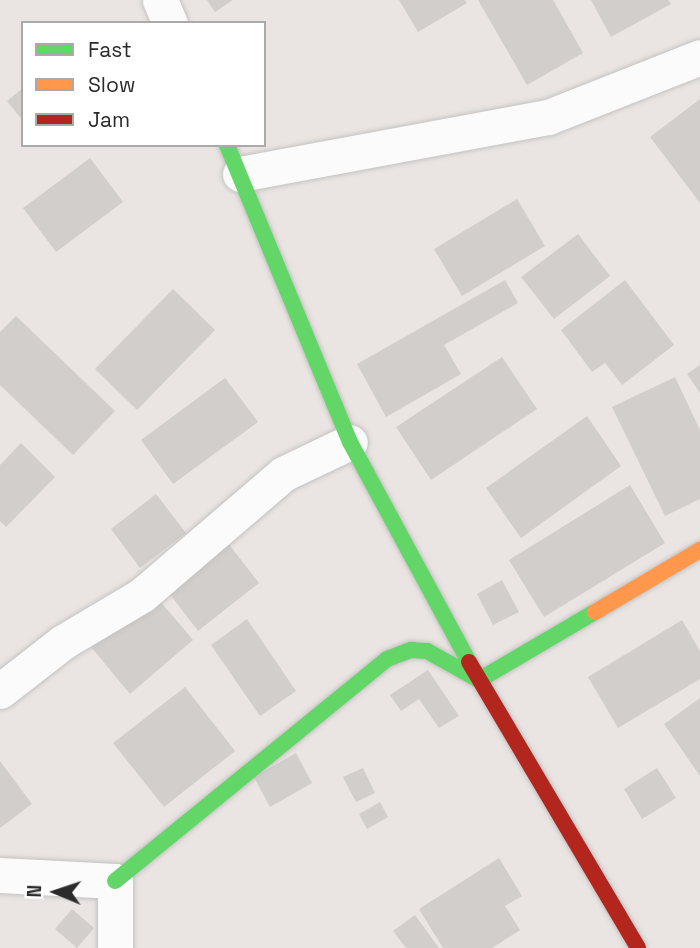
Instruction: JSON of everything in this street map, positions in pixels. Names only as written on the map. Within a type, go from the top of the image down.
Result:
[{"type":"street","points":[[160,0],[169,21]]},
{"type":"street","points":[[638,948],[479,680],[350,442],[233,160],[548,117],[700,57]]},
{"type":"street","points":[[0,691],[63,642],[142,595],[283,474],[350,442]]},
{"type":"street","points":[[479,680],[700,550]]},
{"type":"street","points":[[0,875],[115,881],[387,659],[411,650],[427,651],[479,680]]},
{"type":"street","points":[[115,881],[115,948]]},
{"type":"building","points":[[207,0],[233,0],[215,12]]},
{"type":"building","points":[[399,0],[465,0],[467,3],[418,32]]},
{"type":"building","points":[[478,0],[553,0],[583,53],[527,85]]},
{"type":"building","points":[[591,0],[668,0],[671,4],[611,37]]},
{"type":"building","points":[[21,90],[21,118],[7,101]]},
{"type":"building","points":[[700,99],[700,203],[650,137]]},
{"type":"building","points":[[90,158],[123,202],[56,252],[23,208]]},
{"type":"building","points":[[517,199],[545,246],[462,296],[434,249]]},
{"type":"building","points":[[578,234],[610,276],[554,319],[521,277]]},
{"type":"building","points":[[505,280],[518,303],[444,345],[461,374],[386,417],[357,364]]},
{"type":"building","points":[[625,280],[674,345],[622,385],[605,363],[592,372],[561,330]]},
{"type":"building","points":[[173,289],[215,330],[137,410],[95,369]]},
{"type":"building","points":[[16,316],[115,411],[73,455],[0,385],[0,332]]},
{"type":"building","points":[[502,357],[537,409],[431,480],[396,427]]},
{"type":"building","points":[[700,365],[700,393],[687,374]]},
{"type":"building","points":[[675,377],[700,430],[700,499],[665,516],[612,407]]},
{"type":"building","points":[[225,378],[258,422],[173,484],[141,440]]},
{"type":"building","points":[[587,416],[621,466],[521,538],[486,488]]},
{"type":"building","points":[[21,443],[55,477],[6,527],[0,521],[0,465]]},
{"type":"building","points":[[630,485],[665,543],[544,617],[509,560]]},
{"type":"building","points":[[156,494],[186,533],[140,568],[111,529]]},
{"type":"building","points":[[224,538],[259,583],[198,631],[163,585]]},
{"type":"building","points":[[502,580],[519,612],[493,625],[477,594]]},
{"type":"building","points":[[154,594],[193,640],[130,694],[91,647]]},
{"type":"building","points":[[247,619],[296,691],[260,716],[211,645]]},
{"type":"building","points":[[682,620],[700,651],[700,679],[618,728],[588,677]]},
{"type":"building","points":[[428,670],[459,716],[439,728],[419,699],[401,711],[390,695]]},
{"type":"building","points":[[185,687],[235,751],[164,807],[113,743]]},
{"type":"building","points":[[700,698],[700,776],[664,724]]},
{"type":"building","points":[[296,753],[312,783],[270,807],[254,777]]},
{"type":"building","points":[[0,761],[32,804],[0,828]]},
{"type":"building","points":[[363,768],[375,793],[356,802],[343,777]]},
{"type":"building","points":[[657,768],[676,798],[642,819],[624,789]]},
{"type":"building","points":[[380,802],[388,817],[367,829],[359,814]]},
{"type":"building","points":[[499,858],[522,896],[505,906],[520,930],[492,948],[443,948],[419,909]]},
{"type":"building","points":[[72,909],[94,928],[77,948],[55,929]]},
{"type":"building","points":[[415,915],[439,948],[406,948],[393,931]]},
{"type":"traffic: fast","points":[[228,147],[350,442],[469,662]]},
{"type":"traffic: fast","points":[[115,881],[387,659],[411,650],[427,651],[479,680],[595,612]]},
{"type":"traffic: slow","points":[[595,612],[700,550]]},
{"type":"traffic: jam","points":[[469,662],[638,948]]}]
